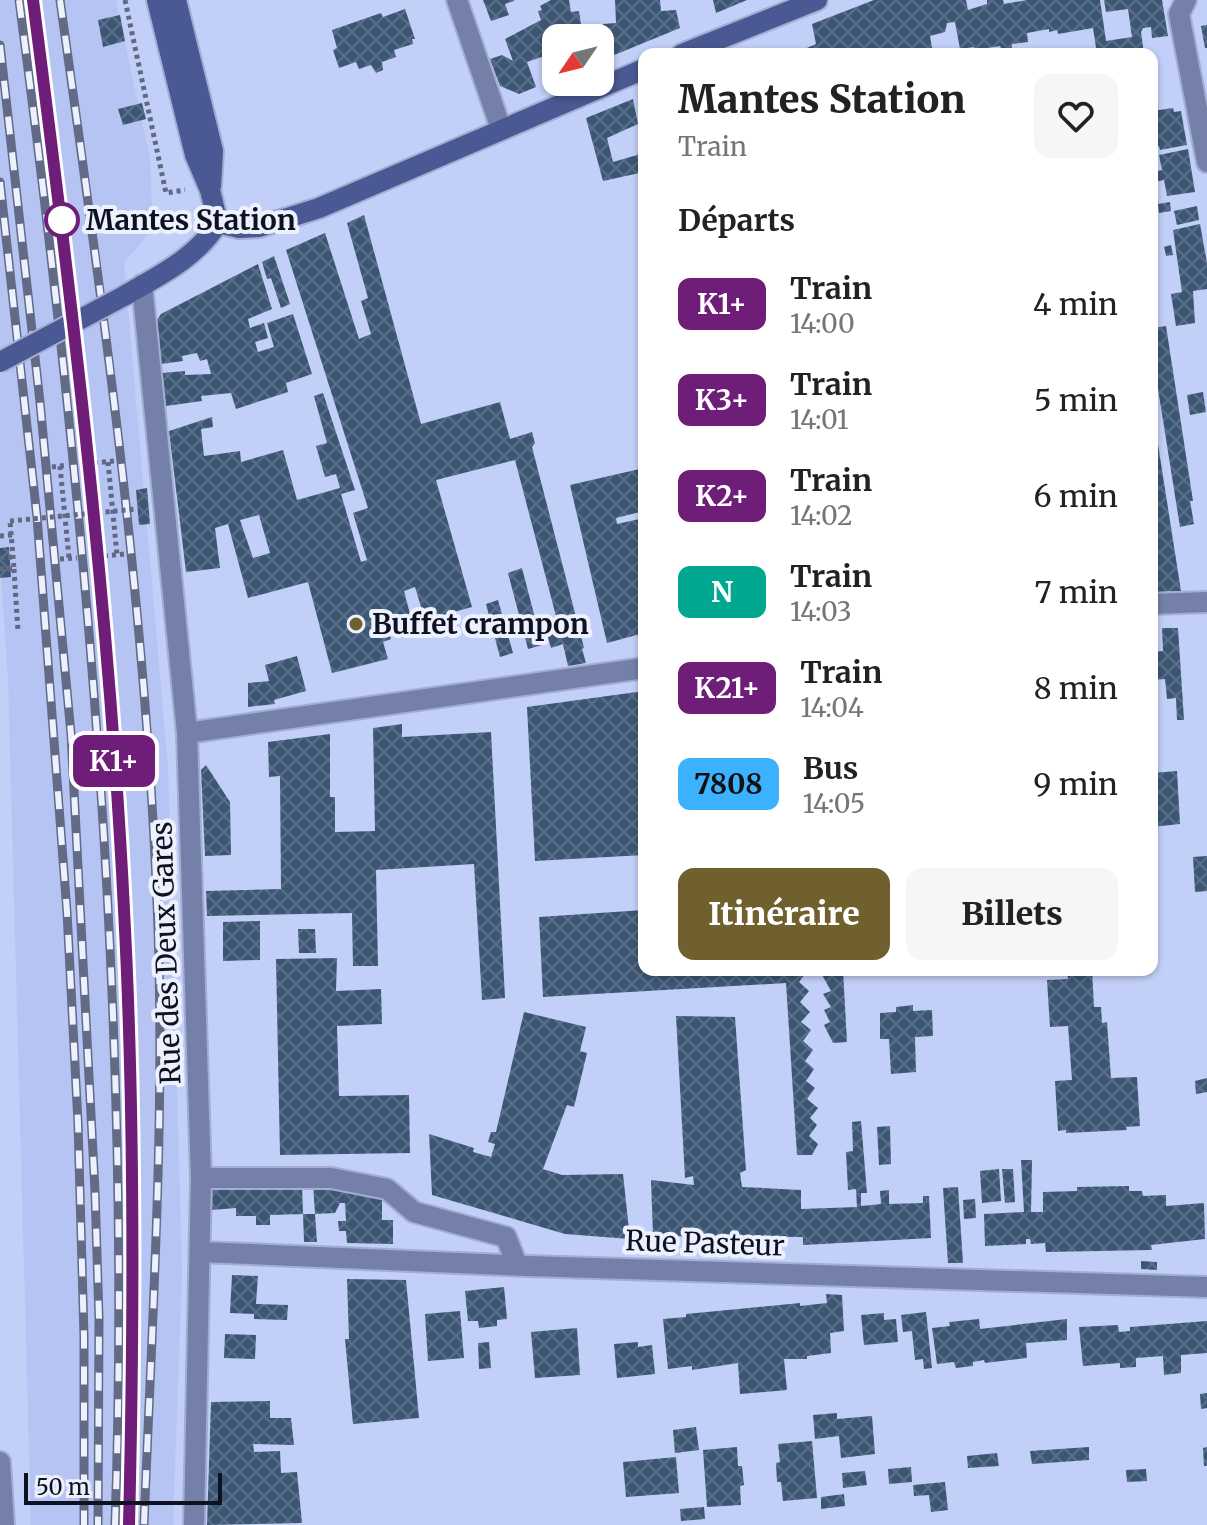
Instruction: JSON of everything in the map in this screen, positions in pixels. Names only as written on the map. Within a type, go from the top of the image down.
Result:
[{"type":"main road","points":[[0,362],[124,296],[194,253],[207,242],[218,223],[210,190],[195,155],[157,0]]},
{"type":"main road","points":[[176,0],[213,151],[210,190]]},
{"type":"main road","points":[[697,48],[817,0]]},
{"type":"main road","points":[[218,223],[239,228],[259,227],[319,208],[638,72]]},
{"type":"street","points":[[457,0],[501,129]]},
{"type":"street","points":[[1186,0],[1179,14],[1207,162]]},
{"type":"street","name":"Rue des Deux Gares","points":[[142,285],[187,733],[201,1178],[194,1525]]},
{"type":"street","points":[[1158,604],[1207,602]]},
{"type":"street","points":[[187,733],[638,669]]},
{"type":"street","points":[[201,1178],[331,1178],[387,1189],[414,1212],[506,1237],[517,1265]]},
{"type":"street","name":"Rue Pasteur","points":[[201,1252],[1207,1287]]},
{"type":"street","points":[[0,1462],[4,1525]]},
{"type":"path","points":[[125,0],[166,193],[210,190]]},
{"type":"path","points":[[94,463],[111,461],[117,555]]},
{"type":"path","points":[[52,467],[68,465]]},
{"type":"path","points":[[60,466],[69,558]]},
{"type":"path","points":[[18,631],[10,521],[137,509]]},
{"type":"path","points":[[0,536],[12,535]]},
{"type":"path","points":[[104,556],[125,554]]},
{"type":"path","points":[[0,558],[13,557]]},
{"type":"path","points":[[60,559],[77,558]]},
{"type":"path","points":[[0,569],[14,569]]},
{"type":"shaded area","points":[[0,0],[116,0],[150,159],[153,228],[124,263],[168,767],[182,1272],[173,1525],[31,1525],[8,679],[0,563]]},
{"type":"building","points":[[483,0],[514,1],[505,4],[509,15],[491,21]]},
{"type":"building","points":[[551,0],[569,0],[571,12],[579,11],[581,24],[542,24],[542,57],[527,62],[536,87],[519,94],[500,86],[490,59],[502,55],[513,61],[505,39],[541,20],[540,6]]},
{"type":"building","points":[[615,0],[660,0],[661,11],[676,10],[680,28],[614,55],[614,24],[603,24],[616,23]]},
{"type":"building","points":[[713,0],[747,0],[716,13]]},
{"type":"building","points":[[874,0],[966,0],[968,10],[987,4],[987,0],[1003,0],[1004,4],[1027,0],[1100,0],[1106,41],[1132,37],[1128,9],[1106,12],[1104,0],[1162,0],[1168,36],[1152,38],[1151,27],[1143,28],[1143,48],[1096,48],[1093,28],[1058,34],[1057,30],[1049,32],[1049,29],[1027,33],[1028,42],[1012,44],[1012,48],[960,48],[955,22],[947,23],[945,32],[930,36],[932,48],[807,48],[816,44],[812,24]]},
{"type":"building","points":[[405,9],[415,39],[412,39],[413,44],[394,50],[396,57],[382,62],[383,70],[376,73],[371,65],[359,69],[356,62],[339,68],[333,50],[337,48],[332,30],[381,13],[383,17]]},
{"type":"building","points":[[120,15],[125,41],[103,47],[98,20]]},
{"type":"building","points":[[1207,25],[1207,48],[1205,48],[1201,26]]},
{"type":"building","points":[[633,99],[638,124],[607,138],[613,162],[638,155],[638,173],[603,181],[586,118]]},
{"type":"building","points":[[142,103],[146,119],[123,125],[118,109]]},
{"type":"building","points":[[1173,108],[1174,112],[1181,111],[1187,145],[1160,150],[1158,110]]},
{"type":"building","points":[[1188,149],[1195,192],[1167,196],[1164,180],[1158,181],[1158,171],[1162,170],[1159,155]]},
{"type":"building","points":[[1170,202],[1171,211],[1159,213],[1158,204]]},
{"type":"building","points":[[1197,206],[1199,220],[1177,225],[1174,211]]},
{"type":"building","points":[[364,215],[421,424],[500,402],[510,439],[532,432],[535,443],[532,447],[586,663],[568,666],[563,644],[551,648],[543,620],[556,616],[515,460],[436,480],[472,607],[425,620],[415,587],[404,591],[415,633],[401,638],[399,628],[388,632],[391,639],[383,642],[388,659],[332,673],[308,582],[248,598],[228,524],[215,528],[220,568],[186,572],[169,431],[212,417],[213,427],[201,429],[204,456],[240,451],[241,462],[283,450],[297,500],[340,488],[336,474],[325,477],[316,446],[327,443],[314,396],[323,393],[355,490],[341,494],[361,562],[367,560],[353,513],[368,508],[286,250],[325,233],[359,339],[371,334],[361,301],[368,298],[347,223]],"holes":[[[259,515],[270,553],[253,558],[240,520]]]},
{"type":"building","points":[[1200,224],[1207,263],[1207,289],[1193,291],[1195,323],[1176,326],[1171,294],[1182,292],[1173,230]]},
{"type":"building","points":[[1171,245],[1173,255],[1166,256],[1164,247]]},
{"type":"building","points":[[274,256],[290,304],[281,308],[262,262]]},
{"type":"building","points":[[258,264],[272,309],[248,319],[250,328],[264,323],[268,338],[255,342],[258,352],[274,347],[267,323],[293,314],[312,374],[286,383],[288,392],[236,409],[231,393],[201,396],[202,401],[166,406],[162,373],[185,371],[185,375],[211,374],[207,359],[200,361],[197,353],[182,356],[183,361],[161,364],[155,323],[161,314]]},
{"type":"building","points":[[1166,326],[1193,501],[1190,501],[1194,524],[1180,527],[1158,389],[1158,327]]},
{"type":"building","points":[[1203,392],[1206,412],[1190,415],[1187,395]]},
{"type":"building","points":[[1158,444],[1181,591],[1158,592]]},
{"type":"building","points":[[638,469],[638,512],[616,518],[617,524],[638,519],[638,635],[607,643],[570,485]]},
{"type":"building","points":[[147,488],[150,524],[139,525],[136,490]]},
{"type":"building","points":[[9,547],[11,577],[0,578],[0,548]]},
{"type":"building","points":[[522,568],[542,645],[528,649],[508,573]]},
{"type":"building","points":[[498,600],[513,653],[500,657],[486,604]]},
{"type":"building","points":[[1162,628],[1178,628],[1184,720],[1177,720],[1176,698],[1167,699],[1165,679],[1158,680],[1158,651],[1163,651]]},
{"type":"building","points":[[297,656],[306,691],[274,700],[275,704],[248,707],[248,683],[269,681],[265,665]]},
{"type":"building","points":[[638,692],[638,855],[535,861],[527,707]]},
{"type":"building","points":[[402,724],[402,737],[491,732],[505,998],[482,1000],[474,864],[376,870],[378,966],[353,966],[352,913],[207,916],[206,891],[281,889],[280,776],[269,777],[268,742],[330,734],[330,797],[335,797],[335,832],[375,831],[373,728]]},
{"type":"building","points":[[206,765],[230,802],[231,855],[205,856],[201,770]]},
{"type":"building","points":[[1177,771],[1180,824],[1158,826],[1158,773]]},
{"type":"building","points":[[1207,856],[1207,891],[1195,892],[1193,857]]},
{"type":"building","points":[[638,910],[638,976],[804,976],[799,982],[809,991],[800,1002],[810,1012],[801,1022],[811,1030],[803,1041],[813,1050],[805,1061],[814,1069],[806,1081],[815,1088],[807,1099],[818,1108],[810,1118],[817,1125],[809,1136],[818,1144],[812,1155],[797,1155],[786,983],[543,997],[539,917]]},
{"type":"building","points":[[260,921],[260,960],[223,961],[223,922]]},
{"type":"building","points":[[298,929],[315,929],[316,953],[299,953]]},
{"type":"building","points":[[337,958],[336,991],[381,989],[382,1024],[337,1026],[339,1096],[409,1095],[410,1153],[280,1155],[276,959]]},
{"type":"building","points":[[823,976],[843,976],[847,1042],[833,1043],[824,1025],[830,1022],[824,1010],[831,1007],[823,994],[831,991]]},
{"type":"building","points":[[1068,976],[1092,976],[1094,1007],[1101,1007],[1102,1023],[1107,1022],[1111,1078],[1137,1077],[1140,1126],[1126,1127],[1127,1130],[1058,1131],[1055,1081],[1072,1080],[1068,1026],[1050,1027],[1047,980],[1068,979]]},
{"type":"building","points":[[913,1005],[913,1011],[932,1010],[933,1036],[915,1037],[916,1072],[891,1074],[889,1039],[880,1039],[880,1013],[896,1012],[896,1007]]},
{"type":"building","points":[[524,1012],[586,1027],[580,1051],[587,1053],[574,1107],[567,1105],[543,1169],[562,1175],[623,1174],[630,1239],[565,1234],[432,1195],[429,1134],[474,1148],[473,1152],[491,1157],[495,1144],[488,1142],[491,1132],[496,1132]]},
{"type":"building","points":[[676,1016],[735,1017],[746,1170],[740,1173],[742,1187],[801,1190],[801,1209],[857,1207],[856,1189],[848,1190],[846,1152],[853,1151],[852,1122],[861,1121],[867,1193],[861,1193],[861,1206],[881,1204],[880,1191],[889,1190],[889,1204],[923,1203],[923,1196],[929,1196],[931,1238],[803,1245],[803,1237],[653,1236],[651,1180],[694,1185],[693,1176],[685,1178]]},
{"type":"building","points":[[1207,1078],[1207,1092],[1196,1094],[1195,1081]]},
{"type":"building","points":[[890,1126],[891,1164],[879,1165],[877,1127]]},
{"type":"building","points":[[1021,1160],[1032,1160],[1031,1212],[1043,1212],[1043,1192],[1077,1191],[1077,1187],[1129,1186],[1129,1191],[1142,1191],[1143,1196],[1166,1195],[1166,1206],[1204,1203],[1205,1239],[1151,1245],[1152,1250],[1046,1252],[1045,1243],[1031,1244],[1030,1239],[1026,1239],[1026,1244],[985,1246],[984,1214],[1024,1212]]},
{"type":"building","points":[[999,1169],[1001,1201],[982,1203],[980,1171]]},
{"type":"building","points":[[1002,1169],[1013,1169],[1015,1202],[1005,1203]]},
{"type":"building","points":[[302,1184],[303,1214],[270,1215],[270,1225],[256,1225],[256,1216],[236,1216],[236,1208],[212,1210],[211,1191],[217,1186]]},
{"type":"building","points":[[313,1184],[382,1195],[382,1220],[393,1220],[393,1244],[347,1243],[346,1231],[339,1231],[338,1221],[346,1221],[345,1203],[340,1203],[335,1213],[315,1214]]},
{"type":"building","points":[[958,1187],[963,1263],[948,1263],[943,1188]]},
{"type":"building","points":[[975,1199],[976,1218],[964,1219],[963,1200]]},
{"type":"building","points":[[303,1214],[315,1214],[317,1242],[304,1242]]},
{"type":"building","points":[[1141,1261],[1157,1262],[1157,1270],[1141,1269]]},
{"type":"building","points":[[232,1275],[258,1276],[256,1304],[288,1305],[287,1320],[254,1319],[254,1314],[230,1313]]},
{"type":"building","points":[[347,1279],[406,1280],[419,1418],[353,1424],[345,1339],[349,1339]]},
{"type":"building","points":[[504,1287],[507,1319],[497,1320],[497,1326],[479,1328],[478,1321],[468,1321],[465,1291]]},
{"type":"building","points":[[826,1294],[842,1295],[844,1331],[830,1333],[831,1353],[807,1356],[807,1359],[784,1359],[787,1390],[740,1394],[738,1363],[692,1370],[692,1366],[668,1369],[663,1319],[686,1317],[686,1314],[827,1303]]},
{"type":"building","points":[[460,1311],[464,1358],[428,1361],[425,1314]]},
{"type":"building","points":[[926,1312],[932,1368],[924,1369],[923,1359],[915,1360],[912,1331],[903,1332],[901,1315]]},
{"type":"building","points":[[884,1313],[884,1320],[896,1319],[898,1342],[864,1345],[861,1315]]},
{"type":"building","points":[[979,1319],[980,1329],[1067,1319],[1067,1340],[1026,1343],[1027,1358],[985,1363],[984,1360],[973,1362],[973,1366],[956,1368],[954,1362],[937,1364],[932,1328],[950,1326],[949,1322]]},
{"type":"building","points":[[1207,1321],[1207,1353],[1181,1355],[1181,1373],[1164,1375],[1163,1356],[1136,1358],[1136,1367],[1120,1368],[1120,1363],[1083,1366],[1079,1327],[1118,1325],[1119,1332],[1130,1331],[1130,1327]]},
{"type":"building","points":[[577,1328],[580,1375],[535,1378],[531,1332]]},
{"type":"building","points":[[225,1334],[256,1335],[255,1359],[224,1358]]},
{"type":"building","points":[[489,1342],[491,1368],[479,1369],[478,1343]]},
{"type":"building","points":[[638,1342],[638,1347],[652,1345],[655,1374],[617,1378],[614,1344]]},
{"type":"building","points":[[1207,1393],[1207,1408],[1201,1409],[1200,1394]]},
{"type":"building","points":[[270,1401],[270,1418],[291,1418],[294,1445],[253,1444],[254,1452],[280,1451],[281,1473],[297,1472],[302,1523],[207,1525],[211,1402]]},
{"type":"building","points":[[837,1413],[837,1419],[872,1416],[875,1454],[841,1458],[839,1436],[815,1439],[813,1415]]},
{"type":"building","points":[[696,1427],[699,1450],[675,1453],[673,1430]]},
{"type":"building","points":[[812,1441],[817,1498],[783,1501],[781,1482],[777,1482],[776,1463],[780,1462],[778,1444]]},
{"type":"building","points":[[737,1447],[738,1466],[742,1466],[744,1485],[740,1486],[741,1505],[707,1507],[703,1450]]},
{"type":"building","points":[[1089,1447],[1089,1460],[1032,1464],[1030,1451]]},
{"type":"building","points":[[1207,1447],[1207,1466],[1204,1466],[1203,1448]]},
{"type":"building","points":[[997,1453],[999,1466],[968,1468],[967,1456]]},
{"type":"building","points":[[676,1457],[679,1493],[626,1497],[623,1462]]},
{"type":"building","points":[[911,1467],[912,1482],[889,1484],[888,1469]]},
{"type":"building","points":[[1146,1469],[1147,1481],[1127,1482],[1126,1470]]},
{"type":"building","points":[[865,1471],[867,1485],[843,1488],[842,1473]]},
{"type":"building","points":[[945,1482],[948,1510],[931,1512],[929,1495],[914,1496],[913,1485]]},
{"type":"building","points":[[844,1494],[845,1506],[821,1509],[821,1497]]},
{"type":"building","points":[[704,1507],[705,1519],[681,1521],[680,1509]]},
{"type":"railway","points":[[19,0],[65,380],[99,761],[117,1143],[119,1334],[115,1525]]},
{"type":"railway","points":[[33,0],[87,454],[117,796],[132,1141],[129,1525]]},
{"type":"railway","points":[[60,0],[120,450],[151,789],[160,1058],[144,1525]]},
{"type":"railway","points":[[0,45],[40,402],[71,734],[95,1191],[99,1318],[98,1525]]},
{"type":"railway","points":[[0,182],[37,517],[67,912],[78,1123],[84,1337],[84,1525]]},
{"type":"train","name":"K1+","points":[[33,0],[81,380],[124,909],[132,1209],[129,1525]]},
{"type":"place","name":"Mantes Station","points":[[62,220]]},
{"type":"place","name":"Buffet crampon","points":[[356,624]]}]
